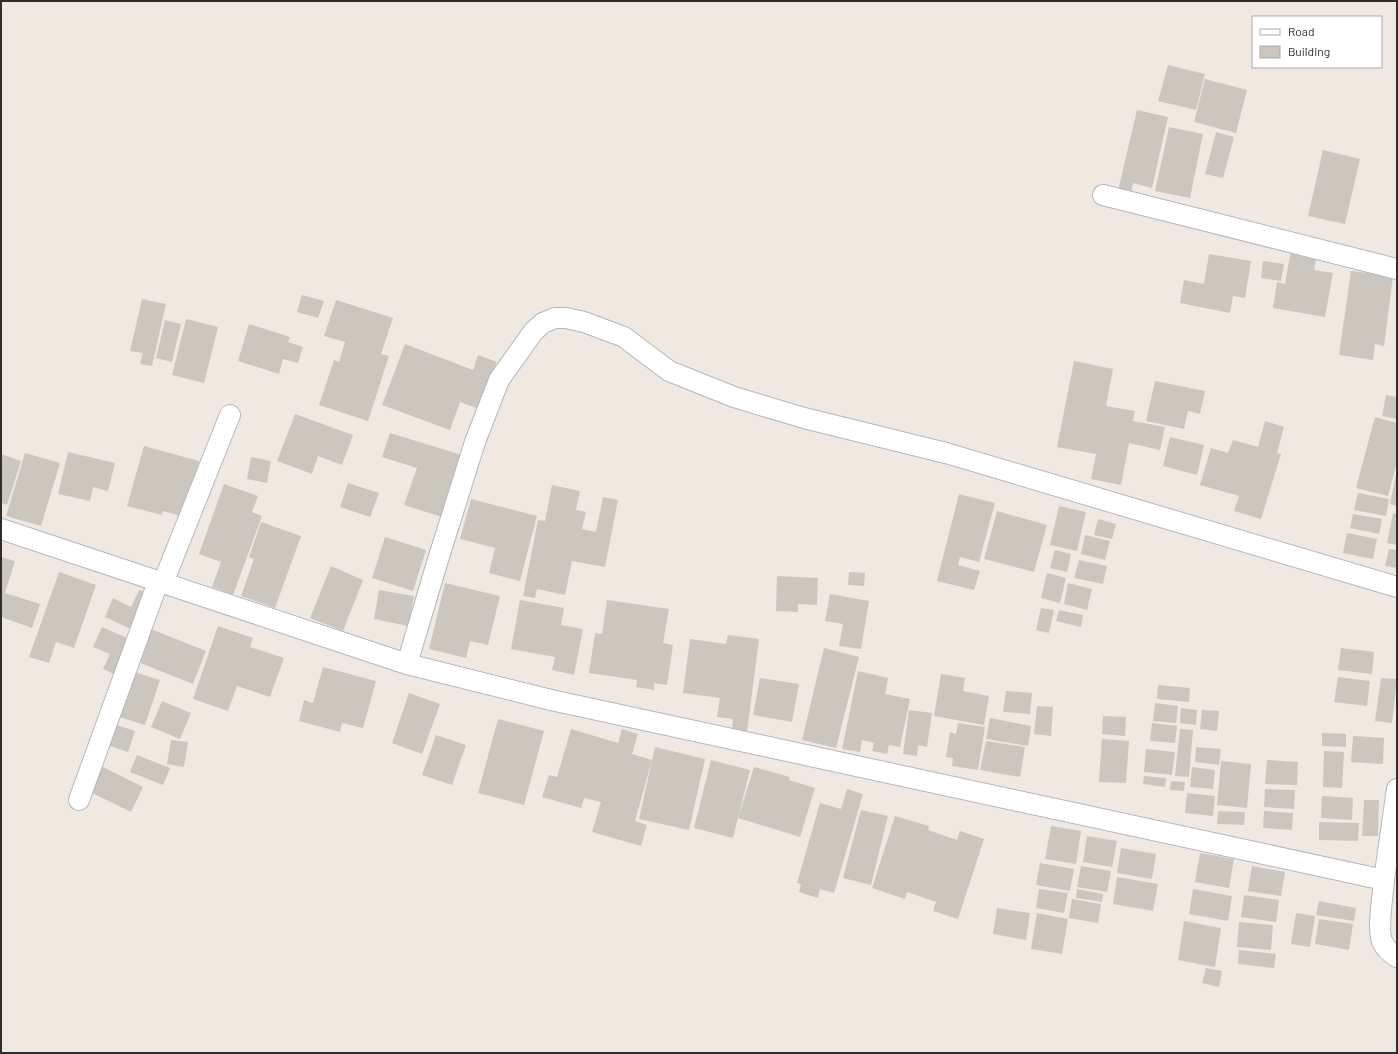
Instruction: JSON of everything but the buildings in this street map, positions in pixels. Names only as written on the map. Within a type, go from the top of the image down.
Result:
[{"type":"street","points":[[1103,195],[1397,269]]},
{"type":"street","points":[[407,664],[475,442],[499,380],[533,332],[543,323],[555,318],[566,318],[584,322],[624,337],[669,371],[734,397],[804,418],[946,454],[1397,587]]},
{"type":"street","points":[[79,800],[160,583],[230,415]]},
{"type":"street","points":[[1,529],[407,664],[551,700],[1384,880]]},
{"type":"street","points":[[1397,789],[1384,880],[1380,929],[1381,940],[1386,949],[1397,957]]}]
